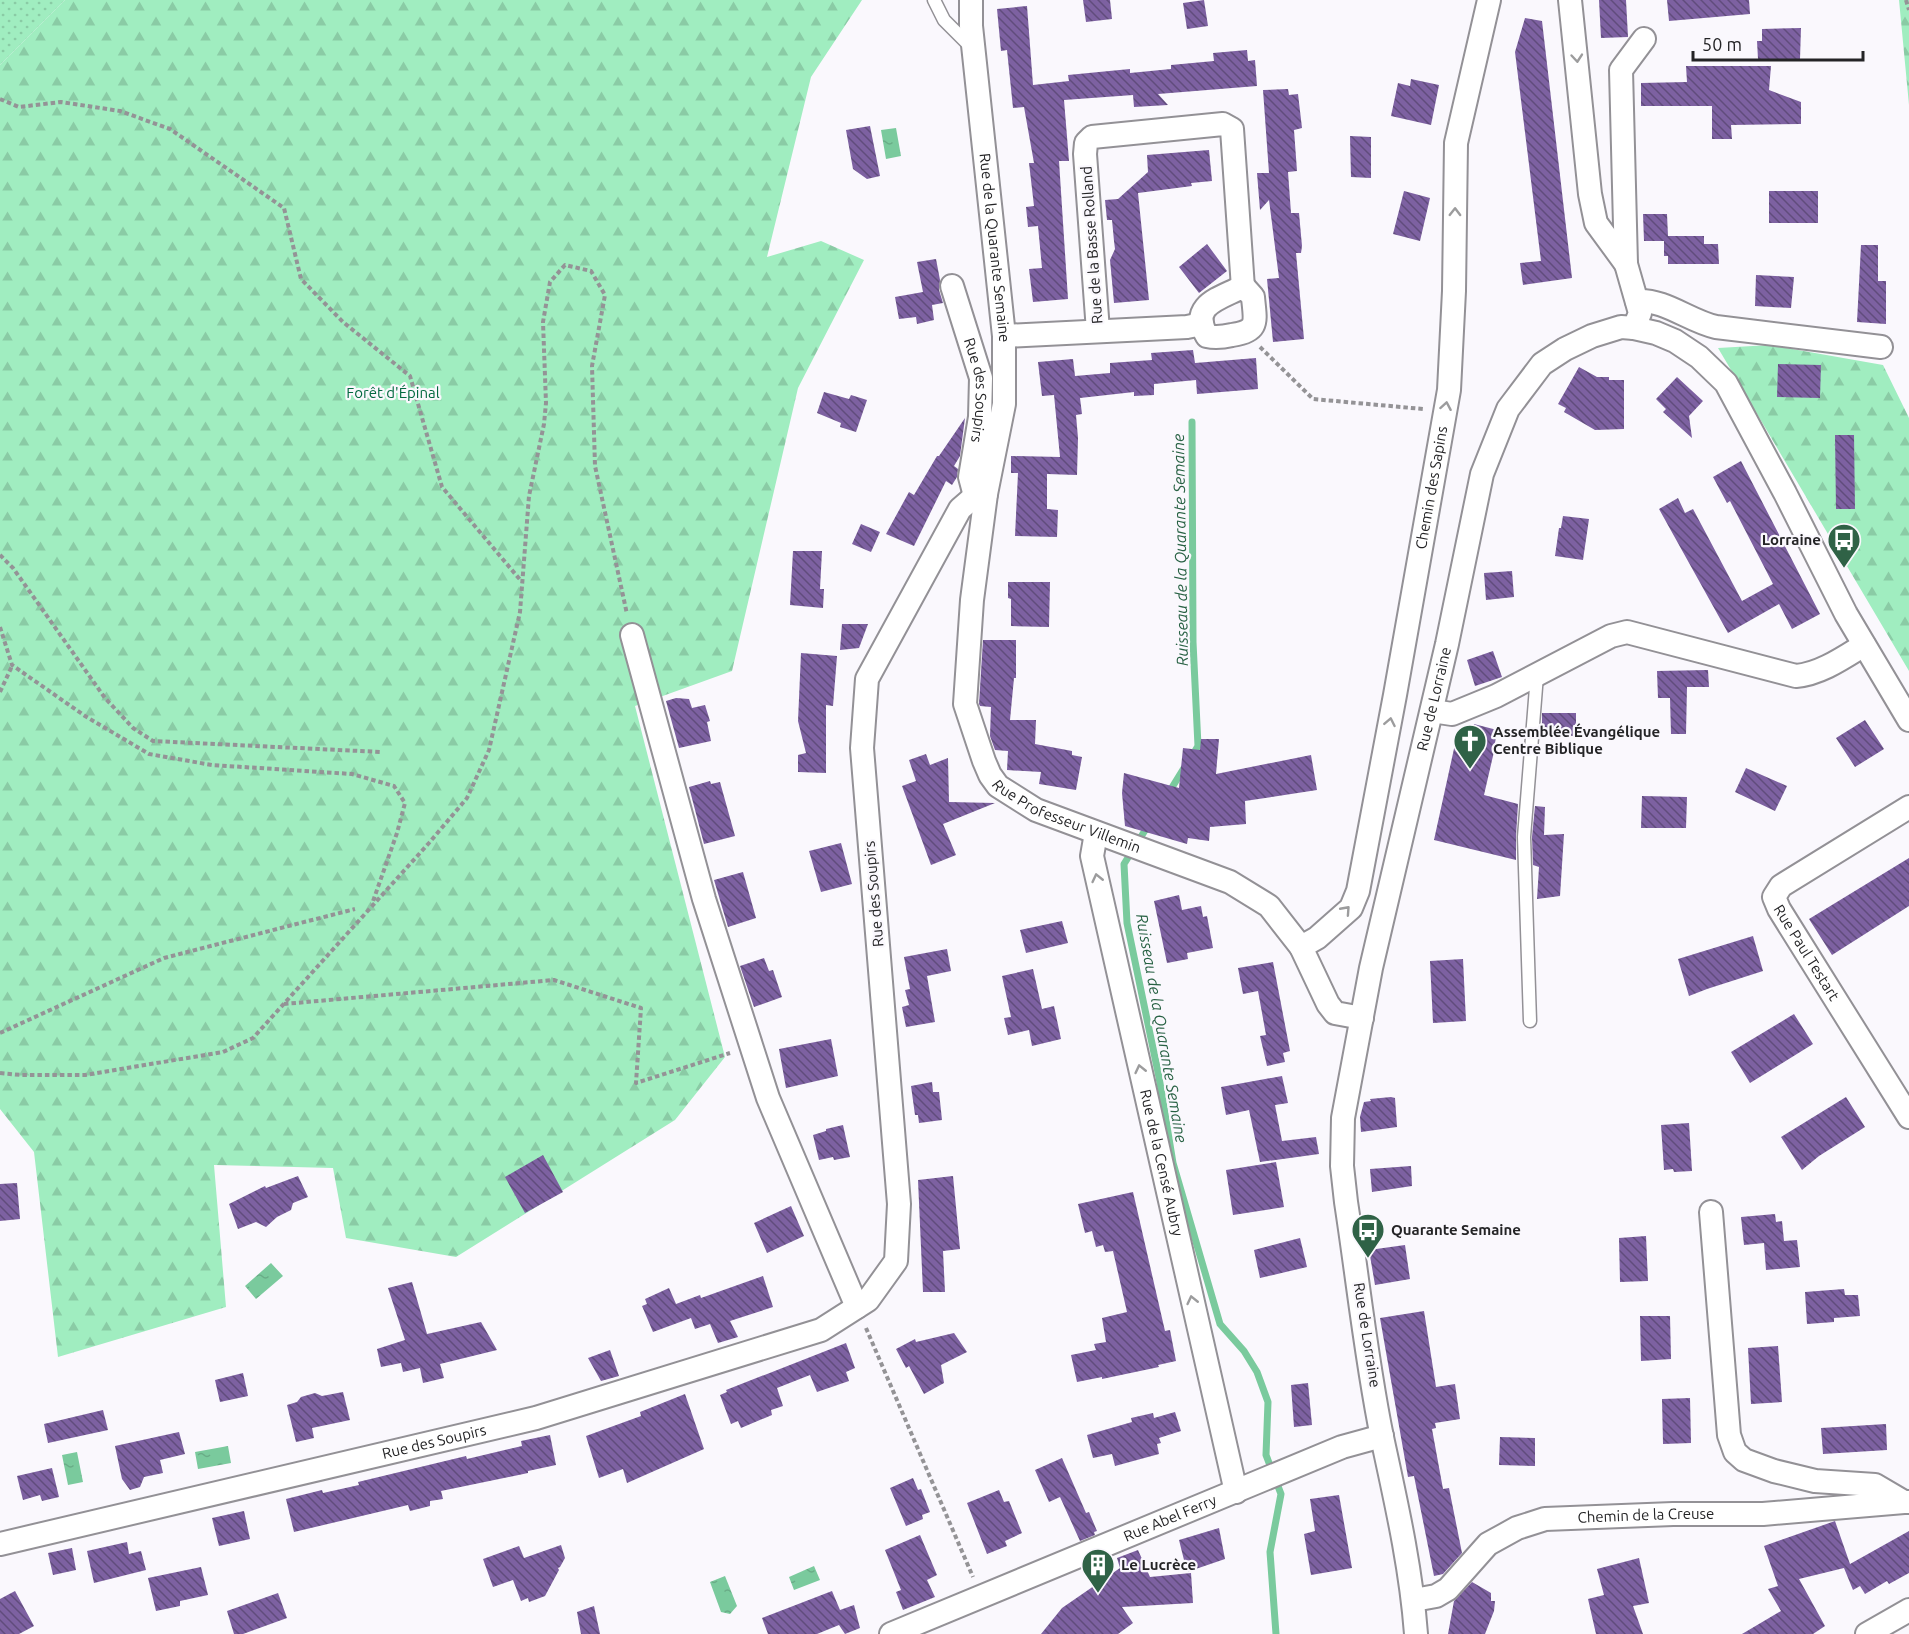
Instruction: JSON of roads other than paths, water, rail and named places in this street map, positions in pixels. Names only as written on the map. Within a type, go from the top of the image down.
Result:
[{"type":"street","name":"Rue de la Quarante Semaine","points":[[971,0],[974,50],[1004,336],[1004,404],[980,495]]},
{"type":"street","name":"Chemin des Sapins","points":[[1301,947],[1317,938],[1351,908],[1358,891],[1449,390],[1454,291],[1456,143],[1489,0]]},
{"type":"street","points":[[1570,0],[1590,194],[1596,223],[1626,264]]},
{"type":"street","points":[[1634,328],[1640,313],[1626,264],[1621,70],[1644,39]]},
{"type":"street","name":"Rue de la Basse Rolland","points":[[1004,336],[1098,331],[1202,324],[1207,336],[1215,338],[1246,333],[1252,329],[1255,323],[1253,297],[1243,288],[1232,129],[1223,124],[1092,137],[1086,143],[1098,331]]},
{"type":"street","name":"Rue des Soupirs","points":[[0,1544],[536,1418],[821,1330],[868,1300],[896,1261],[899,1204],[862,748],[867,679],[960,509],[980,495],[969,477],[980,417],[981,378],[952,286]]},
{"type":"street","points":[[1202,324],[1203,311],[1207,305],[1243,288]]},
{"type":"street","points":[[1637,301],[1650,300],[1701,324],[1716,327],[1881,347]]},
{"type":"street","name":"Rue de Lorraine","points":[[1416,1634],[1414,1600],[1394,1483],[1382,1436],[1346,1202],[1342,1166],[1343,1118],[1371,968],[1432,711],[1482,474],[1508,409],[1542,364],[1565,349],[1592,336],[1621,327],[1634,328],[1675,340],[1699,357],[1726,383],[1846,614],[1909,720]]},
{"type":"street","name":"Rue Professeur Villemin","points":[[980,495],[965,704],[990,775],[998,786],[1036,810],[1230,882],[1269,906],[1301,947],[1328,1004],[1335,1013],[1362,1018]]},
{"type":"street","points":[[1432,711],[1452,714],[1496,696],[1611,636],[1627,632],[1796,676],[1808,675],[1864,645]]},
{"type":"street","points":[[632,635],[704,899],[768,1098],[857,1307]]},
{"type":"street","name":"Rue Paul Testart","points":[[1909,807],[1781,886],[1774,897],[1779,909],[1909,1117]]},
{"type":"street","name":"Rue de la Censé Aubry","points":[[1096,832],[1092,856],[1236,1492]]},
{"type":"street","name":"Chemin de la Creuse","points":[[1711,1212],[1729,1435],[1735,1452],[1744,1460],[1774,1471],[1815,1481],[1875,1485],[1907,1502]]},
{"type":"street","name":"Rue Abel Ferry","points":[[891,1634],[1342,1447],[1382,1436]]},
{"type":"street","name":"Chemin de la Creuse","points":[[1414,1600],[1436,1596],[1448,1588],[1488,1544],[1517,1528],[1545,1519],[1673,1514],[1763,1514],[1907,1502]]},
{"type":"street","points":[[1867,1634],[1909,1610]]},
{"type":"lane","points":[[934,0],[944,20],[974,50]]},
{"type":"lane","points":[[1530,1021],[1524,837],[1537,675]]},
{"type":"water","points":[[896,128],[901,156],[886,159],[881,130]]},
{"type":"water","points":[[271,1263],[283,1276],[256,1299],[245,1286]]},
{"type":"water","points":[[228,1446],[231,1463],[198,1469],[195,1452]]},
{"type":"water","points":[[77,1452],[83,1482],[68,1485],[62,1455]]},
{"type":"water","points":[[814,1566],[820,1580],[794,1590],[789,1577]]},
{"type":"water","points":[[725,1576],[737,1606],[730,1614],[721,1612],[710,1582]]},
{"type":"waterway","name":"Ruisseau de la Quarante Semaine","points":[[1192,422],[1193,642],[1198,746],[1192,756]]},
{"type":"waterway","name":"Ruisseau de la Quarante Semaine","points":[[1168,794],[1184,768]]},
{"type":"waterway","name":"Ruisseau de la Quarante Semaine","points":[[1149,824],[1124,864],[1127,923],[1159,1077],[1173,1163],[1220,1324],[1244,1351],[1257,1372],[1268,1402],[1266,1455],[1281,1494],[1270,1552],[1276,1634]]},
{"type":"place","name":"Lorraine","points":[[1844,569]]},
{"type":"place","name":"Assemblée Évangélique Centre Biblique","points":[[1470,770]]},
{"type":"place","name":"Quarante Semaine","points":[[1368,1259]]},
{"type":"place","name":"Le Lucrèce","points":[[1098,1594]]},
{"type":"park label","name":"Forêt d'Épinal","points":[[393,393]]}]
